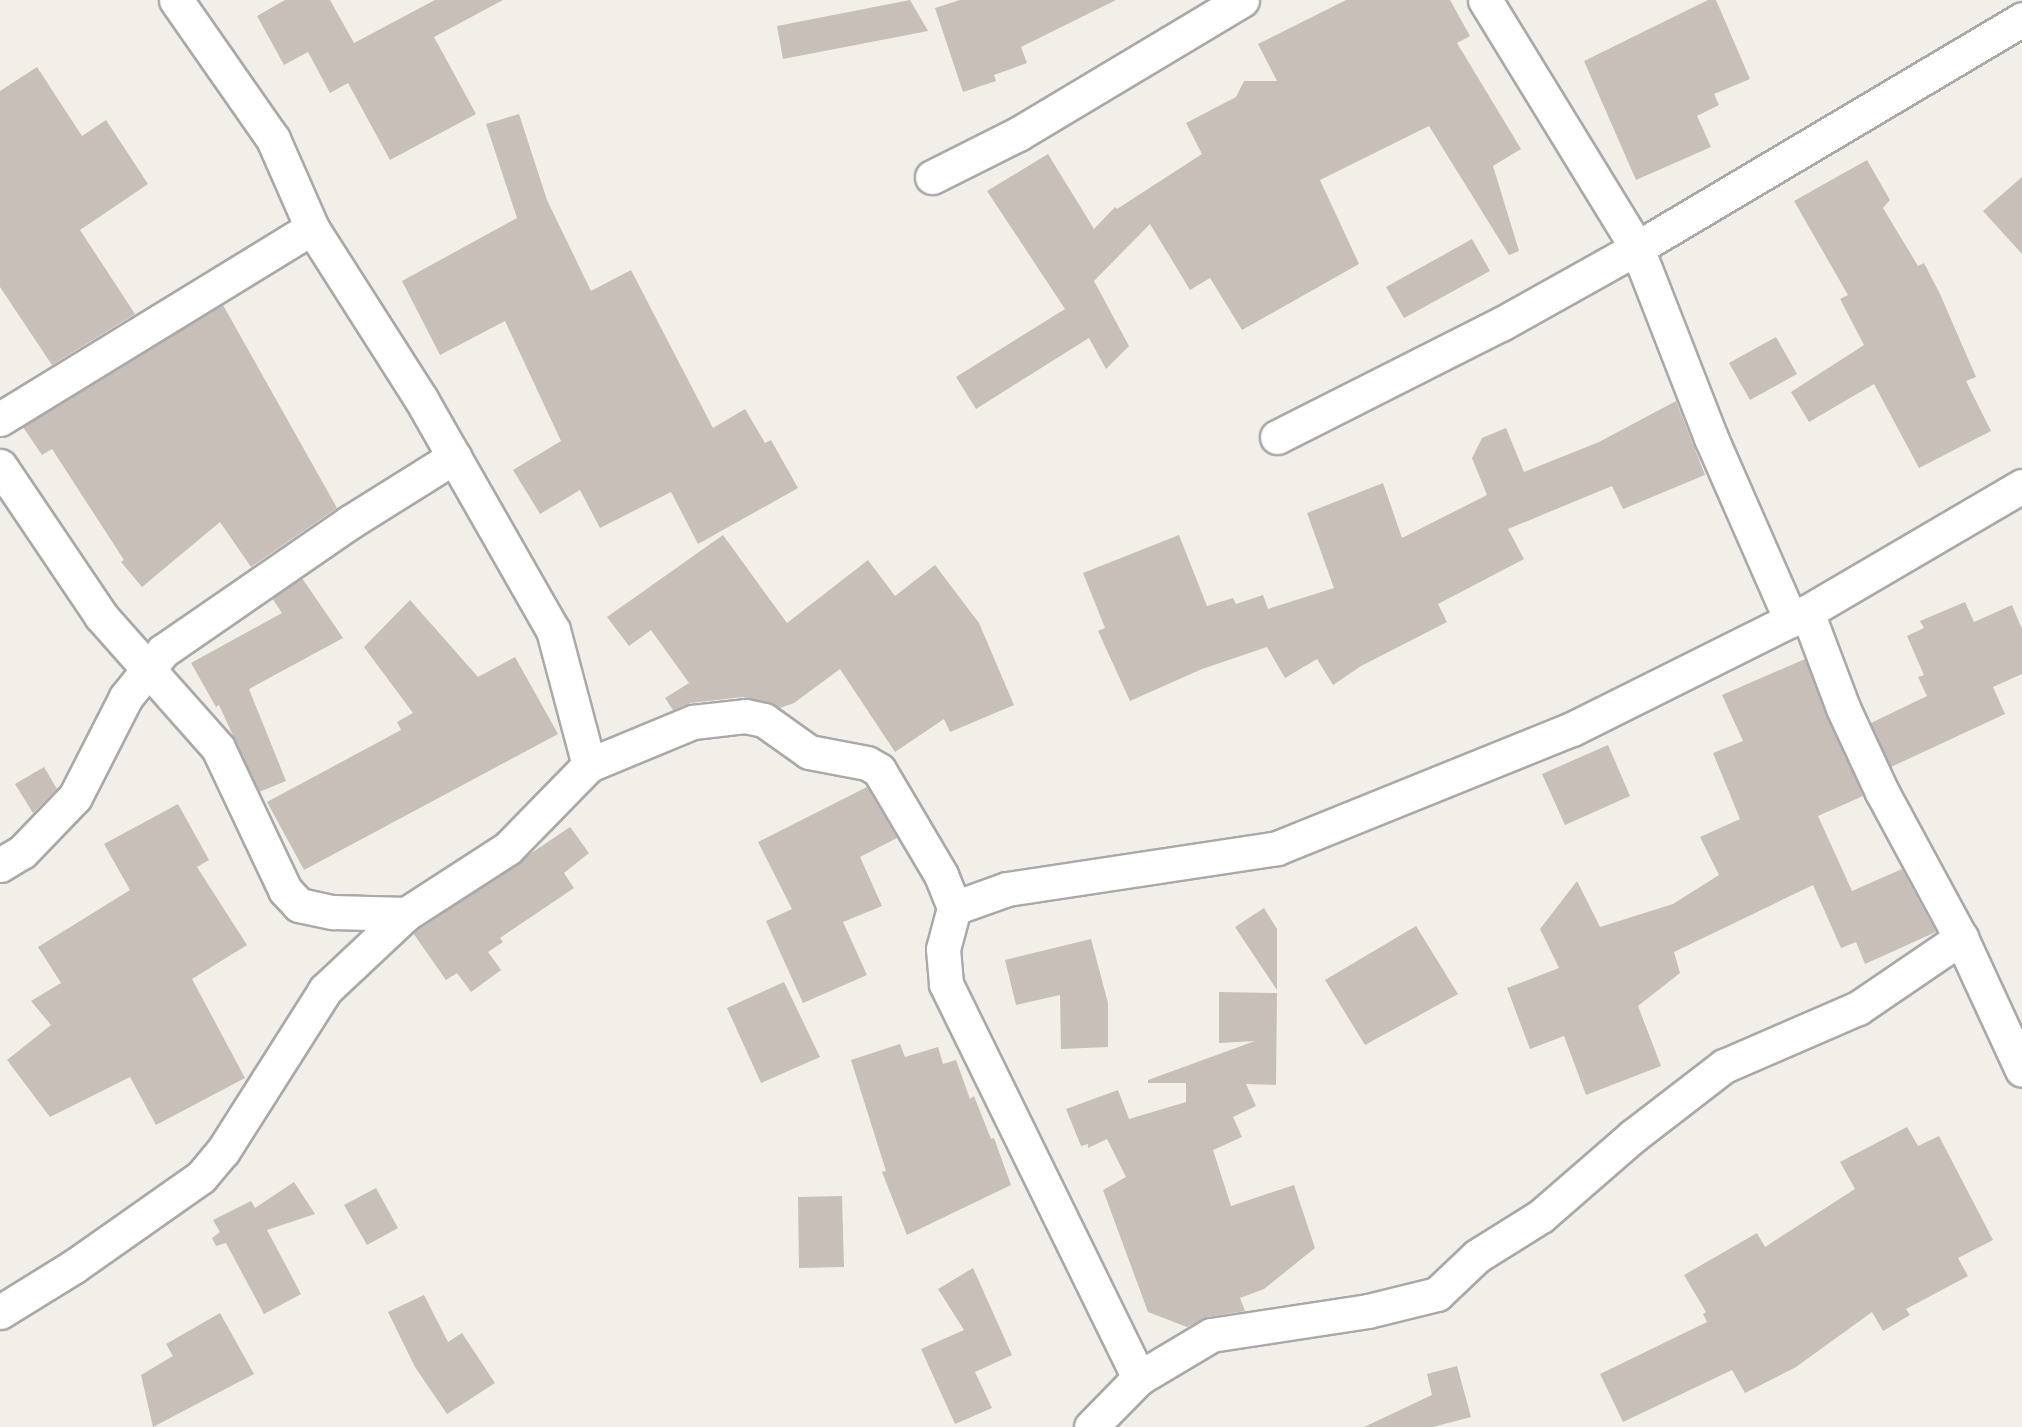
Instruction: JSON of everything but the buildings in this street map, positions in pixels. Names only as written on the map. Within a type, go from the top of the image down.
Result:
[{"type":"street","points":[[176,0],[273,139],[312,228],[454,457],[553,630],[590,765]]},
{"type":"street","points":[[932,177],[1018,134],[1242,0]]},
{"type":"street","points":[[1485,0],[1637,248],[1710,438],[1799,616],[1882,792],[1961,938],[2022,1070]]},
{"type":"street","points":[[1277,437],[1501,324],[1637,248],[2022,19]]},
{"type":"street","points":[[0,419],[312,228]]},
{"type":"street","points":[[0,865],[22,852],[75,797],[126,697],[146,670],[194,628],[454,457]]},
{"type":"street","points":[[0,466],[66,568],[146,670],[218,747],[285,890],[299,905],[333,912],[406,914]]},
{"type":"street","points":[[954,908],[1007,889],[1278,848],[1572,729],[1799,616],[2022,486]]},
{"type":"street","points":[[0,1312],[73,1267],[201,1177],[229,1142],[325,990],[406,914],[508,848],[590,765],[693,722],[745,716],[764,720],[809,752],[867,763],[879,770],[941,875],[954,908],[943,949],[946,984],[1139,1378]]},
{"type":"street","points":[[1091,1427],[1139,1378],[1212,1335],[1368,1311],[1437,1294],[1478,1256],[1541,1216],[1633,1136],[1724,1066],[1858,1008],[1961,938]]}]
